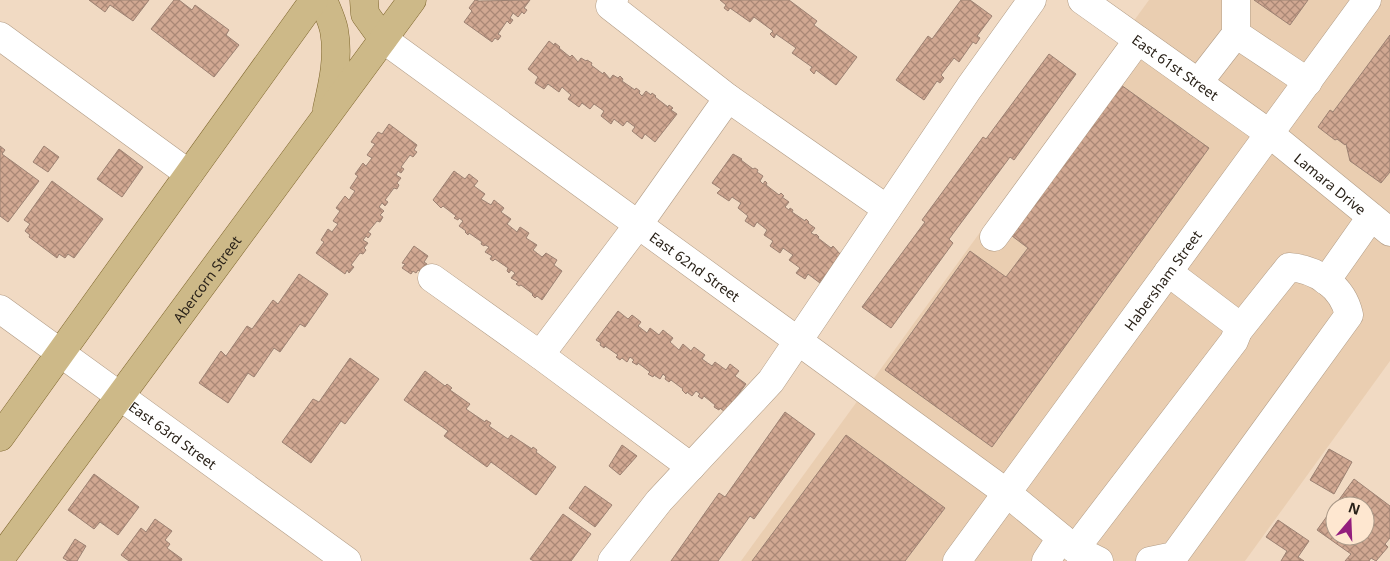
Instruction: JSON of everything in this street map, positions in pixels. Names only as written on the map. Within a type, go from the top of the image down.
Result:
[{"type":"main road","points":[[0,437],[314,0]]},
{"type":"main road","points":[[324,0],[334,29],[336,52],[334,78],[324,120]]},
{"type":"main road","points":[[364,0],[365,14],[383,39]]},
{"type":"main road","name":"Abercorn Street","points":[[0,559],[412,0]]},
{"type":"street","points":[[614,0],[610,6],[728,98],[887,209]]},
{"type":"street","points":[[612,561],[659,501],[771,381],[887,209],[1032,0]]},
{"type":"street","name":"East 61st Street","points":[[1082,0],[1270,134]]},
{"type":"street","points":[[1198,83],[1236,34],[1236,0]]},
{"type":"street","name":"Habersham Street","points":[[958,561],[1308,82],[1365,1]]},
{"type":"street","points":[[1236,34],[1308,82]]},
{"type":"street","points":[[0,36],[189,174]]},
{"type":"street","name":"East 62nd Street","points":[[383,39],[1007,493],[1068,543],[1099,561]]},
{"type":"street","points":[[994,237],[1138,40]]},
{"type":"street","points":[[540,355],[638,225],[728,98]]},
{"type":"street","name":"Lamara Drive","points":[[1270,134],[1381,224]]},
{"type":"street","points":[[1326,281],[1381,224]]},
{"type":"street","points":[[1046,561],[1068,543],[1234,341],[1238,331],[1288,267],[1303,268],[1313,272],[1332,286],[1346,302],[1349,315],[1168,559]]},
{"type":"street","points":[[1168,272],[1234,322],[1238,331]]},
{"type":"street","points":[[432,278],[540,355],[691,468]]},
{"type":"street","name":"East 63rd Street","points":[[0,309],[346,561]]},
{"type":"shaded area","points":[[1149,0],[1390,0],[1390,361],[1245,561],[741,561]]},
{"type":"building","points":[[89,0],[149,0],[133,21],[110,5],[105,12]]},
{"type":"building","points":[[174,0],[179,0],[192,10],[195,5],[229,30],[226,35],[239,45],[214,77],[151,29]]},
{"type":"building","points":[[475,0],[530,0],[524,8],[527,10],[524,14],[522,12],[518,17],[513,13],[510,18],[513,20],[510,24],[507,21],[498,34],[501,36],[498,40],[495,38],[492,42],[464,22],[472,11],[469,8]]},
{"type":"building","points":[[720,0],[789,0],[817,21],[814,25],[857,57],[836,85],[816,70],[814,74],[810,70],[812,67],[792,53],[796,48],[776,34],[774,38],[770,34],[773,31],[754,17],[750,22],[730,8],[728,11],[724,8],[726,5]]},
{"type":"building","points":[[961,0],[970,0],[992,16],[977,36],[980,38],[976,44],[973,42],[959,62],[954,58],[941,75],[944,78],[940,83],[937,81],[924,100],[896,80],[928,36],[932,39]]},
{"type":"building","points":[[1254,0],[1308,0],[1290,25]]},
{"type":"building","points":[[1390,35],[1390,172],[1381,183],[1350,161],[1346,144],[1337,139],[1335,140],[1318,127],[1330,110],[1333,112]]},
{"type":"building","points":[[549,41],[554,45],[555,43],[570,57],[572,55],[578,62],[581,58],[592,63],[591,65],[603,74],[604,72],[610,79],[613,75],[618,78],[620,76],[623,79],[622,81],[635,90],[636,88],[640,91],[639,93],[642,96],[646,91],[651,95],[652,93],[668,107],[669,105],[673,108],[671,110],[677,114],[655,142],[645,134],[642,139],[632,131],[635,127],[627,121],[623,126],[614,119],[611,124],[601,116],[604,111],[594,104],[590,109],[582,103],[579,107],[568,99],[571,95],[562,87],[559,92],[548,84],[544,89],[535,83],[538,77],[528,69]]},
{"type":"building","points":[[1049,54],[1076,74],[1014,160],[1010,157],[949,239],[953,243],[891,328],[862,307],[925,222],[922,220],[983,137],[986,139]]},
{"type":"building","points":[[1121,85],[1209,148],[992,447],[885,370],[970,251],[1006,277],[1028,248],[1012,236]]},
{"type":"building","points":[[389,124],[417,145],[414,150],[417,152],[413,157],[410,155],[401,167],[404,169],[401,173],[398,171],[396,175],[401,178],[397,183],[399,185],[397,189],[394,188],[385,200],[388,202],[385,206],[382,203],[379,207],[384,211],[380,215],[383,217],[368,232],[371,234],[368,238],[366,236],[363,240],[368,243],[364,248],[366,250],[363,254],[360,253],[351,265],[354,267],[349,273],[347,270],[345,274],[316,253],[324,242],[321,240],[328,229],[332,232],[338,224],[333,221],[340,211],[336,208],[345,196],[349,200],[355,191],[350,188],[358,176],[355,174],[363,163],[366,166],[372,158],[367,155],[375,144],[371,142],[378,132],[382,134]]},
{"type":"building","points":[[0,146],[5,150],[2,154],[39,181],[8,222],[0,216]]},
{"type":"building","points":[[44,146],[59,157],[48,172],[33,162]]},
{"type":"building","points":[[119,149],[143,167],[122,197],[97,179]]},
{"type":"building","points":[[733,154],[753,169],[758,170],[757,172],[763,176],[760,181],[763,184],[765,181],[766,185],[779,195],[781,193],[784,196],[782,197],[789,202],[785,207],[793,210],[792,212],[805,221],[806,219],[815,228],[811,233],[816,234],[818,238],[831,248],[833,246],[840,254],[820,283],[808,274],[805,279],[796,273],[800,268],[789,260],[793,255],[783,248],[780,253],[770,246],[773,241],[764,235],[767,230],[757,222],[754,227],[745,221],[748,216],[738,208],[741,203],[732,197],[729,201],[717,193],[721,189],[712,183]]},
{"type":"building","points":[[454,171],[465,179],[469,174],[478,181],[474,186],[485,194],[481,199],[491,205],[494,200],[504,208],[501,212],[511,219],[507,224],[517,232],[520,227],[529,233],[526,238],[537,245],[533,250],[542,257],[546,253],[557,260],[554,265],[562,271],[542,300],[537,296],[535,298],[533,294],[521,285],[516,284],[518,282],[511,278],[515,273],[511,270],[509,273],[507,271],[508,268],[495,259],[493,261],[490,259],[492,256],[485,252],[489,247],[481,244],[482,242],[469,233],[468,235],[459,226],[463,221],[459,218],[458,220],[454,218],[456,216],[443,206],[441,208],[433,200]]},
{"type":"building","points":[[52,181],[103,219],[74,258],[68,254],[65,258],[59,254],[57,258],[29,237],[30,235],[25,231],[30,224],[24,220]]},
{"type":"building","points":[[414,246],[428,256],[424,262],[427,264],[421,272],[418,270],[416,273],[413,271],[411,274],[402,268],[405,264],[402,263]]},
{"type":"building","points":[[299,274],[328,294],[305,327],[300,324],[280,352],[274,348],[254,377],[248,373],[228,403],[199,383],[221,351],[226,356],[247,326],[252,329],[273,300],[278,304]]},
{"type":"building","points":[[618,311],[628,319],[632,315],[641,322],[638,326],[647,333],[650,328],[659,335],[663,330],[673,338],[670,342],[679,350],[683,344],[691,351],[694,347],[705,355],[702,359],[712,366],[715,362],[726,370],[730,364],[739,371],[735,376],[746,384],[725,412],[720,408],[719,410],[714,407],[715,405],[704,396],[702,399],[696,391],[692,396],[687,392],[686,394],[683,389],[671,380],[669,382],[665,379],[666,377],[663,374],[660,379],[654,375],[653,377],[648,374],[650,372],[638,363],[637,365],[632,362],[634,360],[630,357],[627,362],[622,358],[620,360],[616,357],[618,355],[605,346],[604,348],[596,340]]},
{"type":"building","points":[[350,358],[379,379],[345,424],[341,421],[311,463],[282,442],[313,399],[319,402]]},
{"type":"building","points":[[425,371],[445,386],[447,384],[452,388],[450,390],[470,404],[466,409],[485,422],[486,420],[491,423],[489,426],[508,439],[511,435],[532,449],[533,447],[537,450],[536,452],[556,467],[536,495],[491,462],[487,467],[444,436],[448,431],[404,400]]},
{"type":"building","points":[[785,412],[815,434],[754,519],[750,516],[718,561],[671,561],[719,493],[725,497]]},
{"type":"building","points":[[846,435],[945,508],[905,561],[752,561]]},
{"type":"building","points":[[622,445],[637,456],[620,475],[609,466]]},
{"type":"building","points":[[1329,449],[1352,462],[1334,494],[1310,480]]},
{"type":"building","points":[[94,474],[139,507],[118,535],[100,522],[94,529],[68,510]]},
{"type":"building","points":[[1354,479],[1390,506],[1390,538],[1385,544],[1388,547],[1376,561],[1371,558],[1369,561],[1345,561],[1351,554],[1340,546],[1375,546],[1375,496],[1342,496]]},
{"type":"building","points":[[585,486],[612,505],[595,527],[569,508]]},
{"type":"building","points":[[563,514],[591,534],[571,561],[534,561],[530,559]]},
{"type":"building","points":[[155,519],[172,531],[165,540],[170,544],[167,548],[182,559],[181,561],[129,561],[121,555],[141,528],[146,532]]},
{"type":"building","points":[[1325,519],[1325,536],[1317,530]]},
{"type":"building","points":[[1278,520],[1309,541],[1298,557],[1304,561],[1281,561],[1287,551],[1266,537]]},
{"type":"building","points":[[75,539],[86,546],[77,561],[68,561],[63,558]]}]
